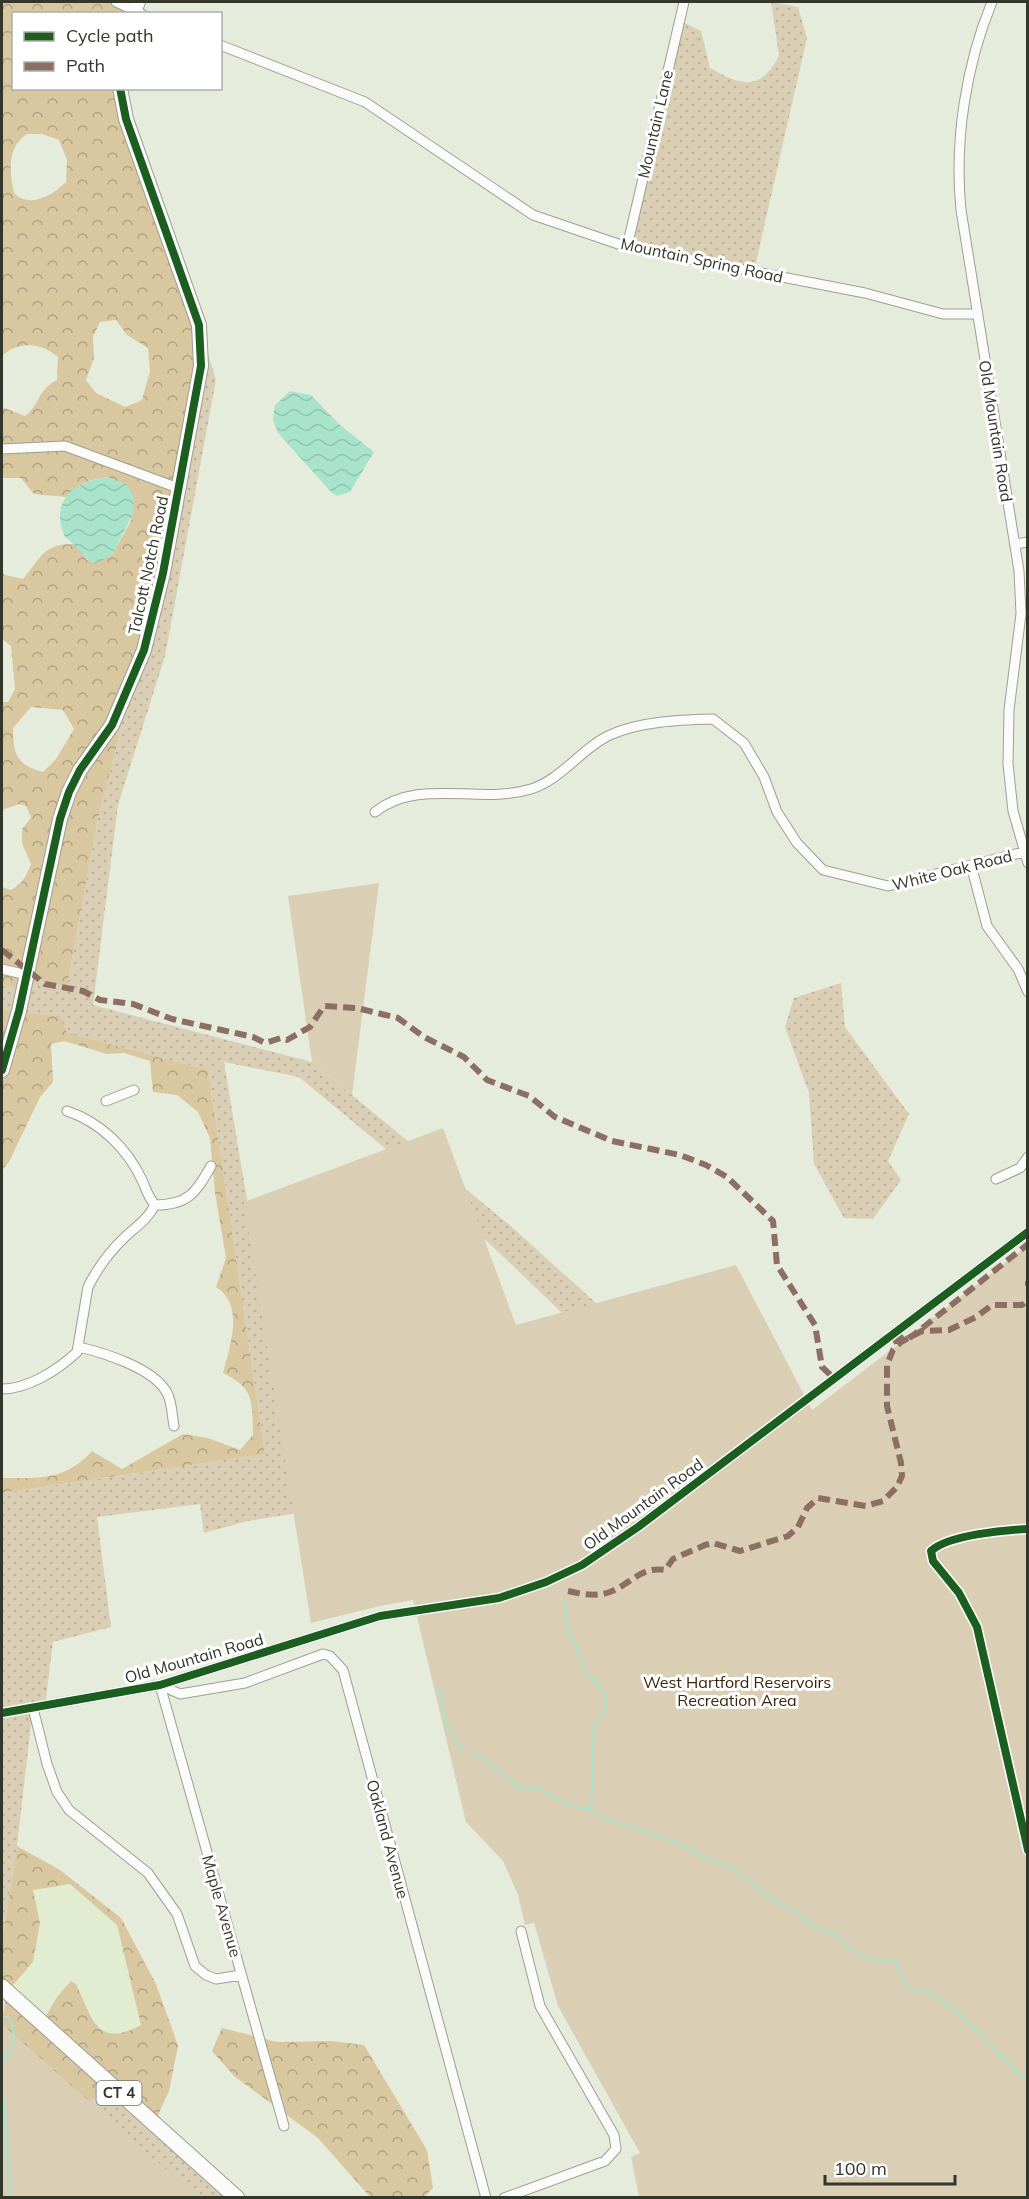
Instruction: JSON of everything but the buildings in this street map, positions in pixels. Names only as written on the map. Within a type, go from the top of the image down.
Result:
[{"type":"main road","name":"CT 4","points":[[2,1988],[237,2198]]},
{"type":"street","points":[[116,2],[137,10]]},
{"type":"street","name":"Mountain Lane","points":[[627,247],[684,2]]},
{"type":"street","name":"Old Mountain Road","points":[[992,2],[973,58],[960,154],[961,210],[1015,544],[1021,614],[1009,710],[1008,764],[1013,811],[1028,863]]},
{"type":"street","name":"Mountain Spring Road","points":[[222,46],[365,102],[533,215],[627,247],[864,292],[943,314],[977,314]]},
{"type":"street","name":"Talcott Notch Road","points":[[2,1070],[27,975],[60,819],[69,792],[80,770],[112,725],[144,650],[164,573],[201,366],[199,325],[126,119],[120,90]]},
{"type":"street","points":[[2,449],[65,446],[178,488]]},
{"type":"street","points":[[1015,544],[1028,542]]},
{"type":"street","name":"White Oak Road","points":[[375,812],[387,802],[420,793],[481,795],[531,789],[563,771],[609,735],[665,721],[713,719],[744,743],[764,777],[777,812],[797,843],[823,870],[888,886],[1024,852]]},
{"type":"street","points":[[971,865],[987,926],[1018,969],[1028,992]]},
{"type":"street","points":[[2,969],[27,975]]},
{"type":"street","points":[[106,1101],[134,1090]]},
{"type":"street","points":[[67,1111],[90,1121],[116,1142],[141,1178],[148,1197],[155,1205],[169,1205],[189,1198],[211,1166]]},
{"type":"street","points":[[996,1179],[1020,1168],[1028,1157]]},
{"type":"street","points":[[2,1389],[13,1389],[48,1373],[70,1358],[79,1347],[82,1315],[92,1279],[125,1237],[147,1219],[155,1205]]},
{"type":"street","name":"Old Mountain Road","points":[[2,1713],[160,1685],[380,1616],[499,1598],[546,1582],[582,1565],[638,1527],[1028,1232]]},
{"type":"street","points":[[79,1347],[110,1355],[136,1366],[167,1393],[174,1425]]},
{"type":"street","name":"Oakland Avenue","points":[[160,1685],[180,1694],[246,1683],[323,1654],[330,1656],[343,1670],[486,2198]]},
{"type":"street","name":"Maple Avenue","points":[[160,1685],[284,2126]]},
{"type":"street","points":[[33,1708],[47,1764],[57,1792],[69,1810],[148,1873],[177,1914],[195,1966],[206,1975],[216,1979],[241,1975]]},
{"type":"street","points":[[504,2198],[606,2161],[616,2149],[614,2135],[540,2006],[521,1931]]},
{"type":"shaded area","points":[[70,1884],[117,1925],[141,2025],[119,2035],[107,2034],[97,2025],[76,1984],[41,2023],[7,1992],[40,1923],[33,1890]]},
{"type":"green space","points":[[2,2],[138,2],[133,12],[12,12],[12,90],[120,90],[201,344],[163,573],[112,725],[119,737],[97,822],[67,987],[27,975],[24,989],[2,985],[2,887],[11,890],[24,879],[29,869],[31,864],[22,843],[22,829],[31,818],[26,806],[19,804],[2,810],[2,702],[8,702],[15,689],[11,646],[2,639],[2,572],[5,575],[23,579],[45,552],[65,544],[76,544],[87,560],[112,555],[132,519],[108,477],[85,483],[66,497],[34,494],[21,478],[2,478],[2,407],[25,416],[34,407],[45,389],[57,380],[58,357],[52,352],[30,345],[16,347],[2,356]],"holes":[[[27,134],[42,134],[59,140],[67,160],[66,182],[48,195],[27,200],[14,193],[11,160],[20,139]],[[116,320],[127,335],[148,348],[150,371],[142,400],[125,407],[96,393],[86,380],[94,358],[93,337],[100,322]],[[31,707],[63,710],[74,729],[56,759],[43,772],[27,766],[15,751],[13,728]]]},
{"type":"green space","points":[[771,2],[798,7],[807,38],[754,271],[627,247],[679,20],[701,31],[710,68],[731,79],[749,82],[764,76],[779,56]]},
{"type":"green space","points":[[199,325],[216,380],[165,656],[118,805],[93,1005],[312,1062],[513,1228],[713,1409],[708,1447],[248,1521],[204,1533],[200,1504],[97,1517],[111,1627],[53,1642],[45,1706],[33,1708],[17,1846],[2,1941],[2,1493],[265,1454],[208,1070],[66,1033],[19,1011],[2,1009],[2,985],[23,989],[27,975],[67,987],[97,822],[119,737],[112,725]],"holes":[[[224,1062],[299,1077],[422,1179],[581,1331],[291,1463]]]},
{"type":"green space","points":[[379,883],[352,1095],[312,1062],[288,896]]},
{"type":"green space","points":[[841,983],[845,1027],[909,1114],[888,1161],[901,1180],[873,1219],[844,1218],[814,1164],[809,1093],[785,1027],[794,998]]},
{"type":"green space","points":[[2,1009],[60,1017],[67,1033],[208,1070],[265,1454],[2,1493],[2,1478],[40,1477],[61,1473],[82,1461],[92,1451],[122,1469],[183,1434],[208,1438],[240,1450],[253,1435],[250,1398],[241,1385],[223,1373],[232,1339],[233,1315],[225,1295],[216,1287],[226,1258],[215,1193],[210,1138],[198,1112],[177,1095],[153,1092],[150,1061],[124,1053],[107,1054],[64,1041],[51,1044],[53,1082],[40,1097],[9,1162],[2,1170]]},
{"type":"green space","name":"West Hartford Reservoirs Recreation Area","points":[[443,1128],[516,1325],[736,1265],[812,1410],[1027,1246],[1027,2197],[639,2197],[631,2157],[640,2153],[558,2006],[534,1923],[525,1925],[518,1895],[503,1861],[466,1822],[413,1600],[311,1623],[244,1202]]},
{"type":"green space","points":[[17,1846],[60,1870],[121,1918],[156,1984],[178,2046],[169,2091],[154,2124],[104,2079],[84,2113],[2,2197],[2,2020],[7,1992],[2,1987],[2,1941]],"holes":[[[70,1884],[117,1925],[141,2025],[126,2032],[114,2034],[105,2032],[92,2019],[76,1984],[71,1981],[57,1997],[42,2023],[7,1992],[33,1962],[40,1923],[33,1890]]]},
{"type":"green space","points":[[2,2024],[197,2197],[2,2197]]},
{"type":"green space","points":[[222,2028],[277,2042],[331,2041],[364,2045],[427,2150],[433,2188],[424,2197],[370,2197],[318,2138],[234,2076],[212,2051]]},
{"type":"green space","points":[[104,2079],[237,2197],[139,2197],[84,2113]]},
{"type":"water","points":[[290,391],[311,395],[340,425],[374,452],[350,492],[337,496],[331,492],[278,433],[273,419],[275,405]]},
{"type":"water","points":[[108,477],[127,485],[133,494],[134,512],[112,555],[95,564],[65,537],[60,513],[63,503],[75,488],[96,479]]},
{"type":"waterway","points":[[564,1600],[568,1628],[586,1672],[606,1694],[607,1703],[594,1728],[591,1810]]},
{"type":"waterway","points":[[436,1687],[442,1693],[445,1722],[463,1751]]},
{"type":"waterway","points":[[473,1753],[506,1775],[517,1787],[537,1788],[570,1806],[591,1810],[604,1818],[676,1842],[708,1859],[732,1868],[773,1900],[792,1909],[813,1926],[836,1935],[842,1943],[867,1958],[884,1962],[894,1960],[904,1983],[910,1990],[924,1991],[939,1998],[955,2010],[1028,2081]]},
{"type":"waterway","points":[[2,2017],[9,2017],[14,2036],[2,2064]]},
{"type":"waterway","points":[[2,2079],[11,2198]]},
{"type":"waterway","points":[[194,2195],[197,2198]]},
{"type":"marked path","points":[[2,950],[45,984],[83,991],[100,1000],[133,1004],[172,1019],[253,1037],[265,1043],[281,1038],[287,1040],[310,1027],[324,1006],[357,1008],[398,1018],[424,1037],[464,1057],[487,1080],[529,1096],[555,1117],[612,1141],[680,1155],[706,1165],[727,1177],[773,1221],[777,1265],[815,1325],[822,1367],[837,1381]]},
{"type":"marked path","points":[[893,1342],[909,1334],[911,1337],[1028,1244]]},
{"type":"marked path","points":[[1028,1281],[1028,1286]]},
{"type":"marked path","points":[[568,1591],[594,1595],[605,1594],[643,1573],[657,1569],[665,1570],[673,1559],[705,1545],[713,1543],[740,1551],[788,1536],[798,1527],[807,1508],[818,1498],[866,1506],[883,1501],[897,1487],[902,1476],[887,1406],[887,1365],[893,1350],[901,1342],[922,1331],[949,1330],[976,1317],[992,1305],[1022,1305],[1028,1300]]},
{"type":"cycle path","points":[[2,1070],[19,1011],[60,819],[69,792],[80,770],[112,725],[144,650],[163,573],[201,366],[199,325],[126,119],[120,90]]},
{"type":"cycle path","points":[[2,1713],[160,1685],[380,1616],[499,1598],[546,1582],[582,1565],[638,1527],[1028,1232]]},
{"type":"cycle path","points":[[1028,1529],[963,1537],[931,1551],[933,1561],[959,1593],[977,1627],[1028,1850]]}]
